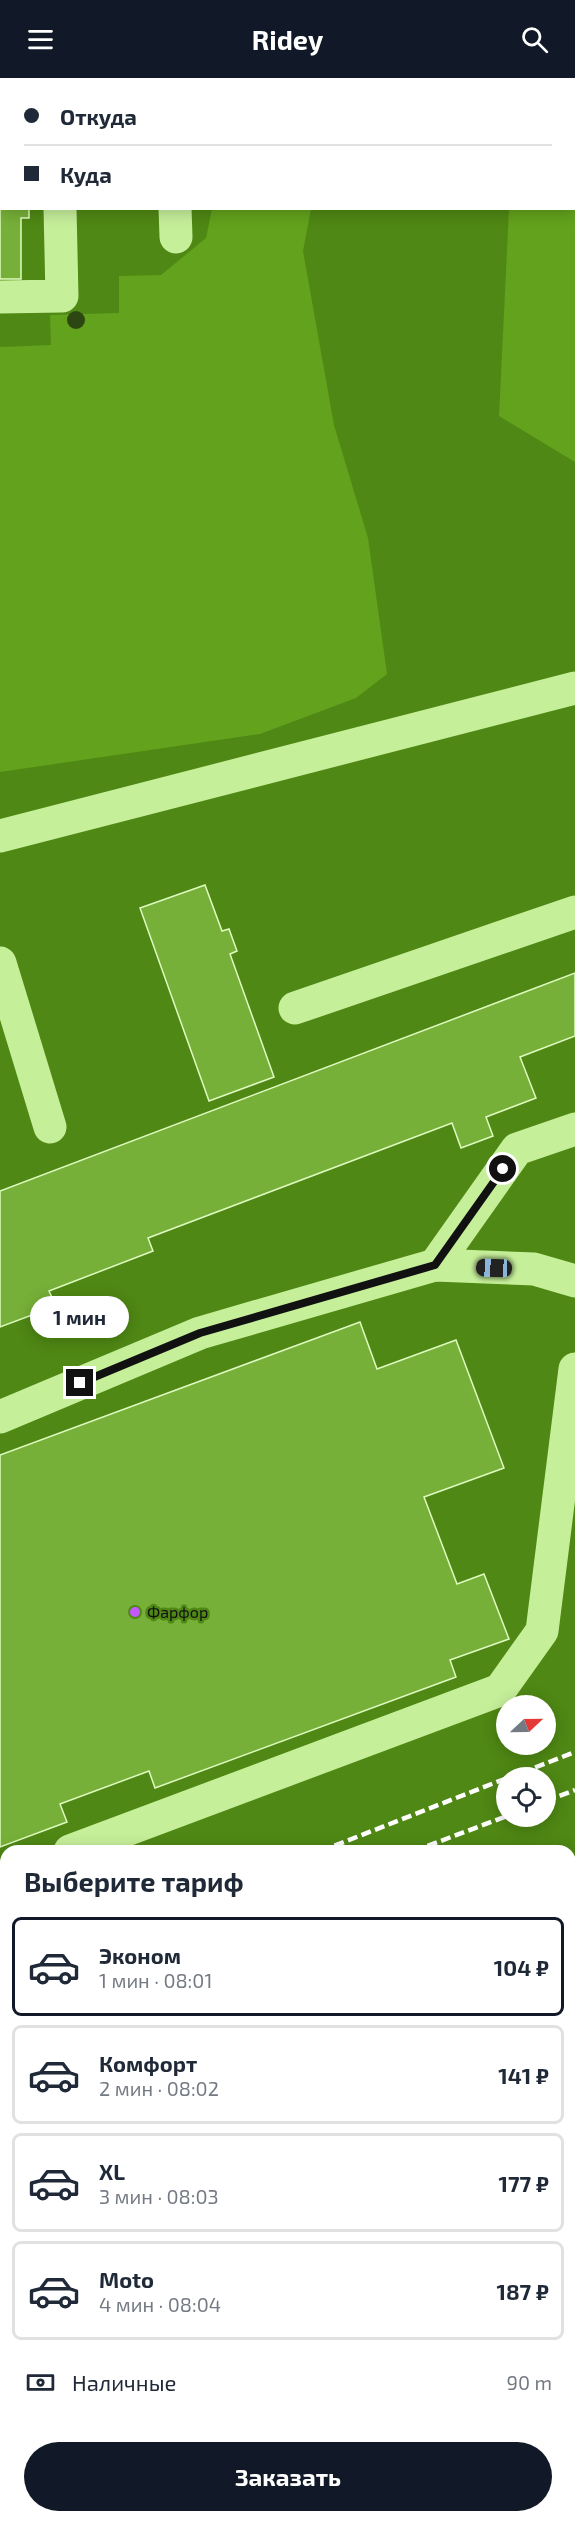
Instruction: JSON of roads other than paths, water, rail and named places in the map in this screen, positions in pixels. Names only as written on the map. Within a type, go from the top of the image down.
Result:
[{"type":"street","points":[[0,297],[62,296],[60,210]]},
{"type":"street","points":[[0,836],[575,688]]},
{"type":"street","points":[[295,1008],[575,912]]},
{"type":"street","points":[[0,963],[50,1127]]},
{"type":"street","points":[[435,1265],[517,1149],[575,1129]]},
{"type":"street","points":[[0,1417],[200,1333],[435,1265],[534,1269],[575,1281]]},
{"type":"street","points":[[86,1845],[500,1690],[542,1631],[575,1369]]},
{"type":"railway","points":[[536,1767],[575,1752]]},
{"type":"railway","points":[[336,1845],[496,1782]]},
{"type":"railway","points":[[556,1797],[575,1790]]},
{"type":"railway","points":[[430,1845],[496,1820]]},
{"type":"place","name":"Фарфор","points":[[135,1612]]}]
